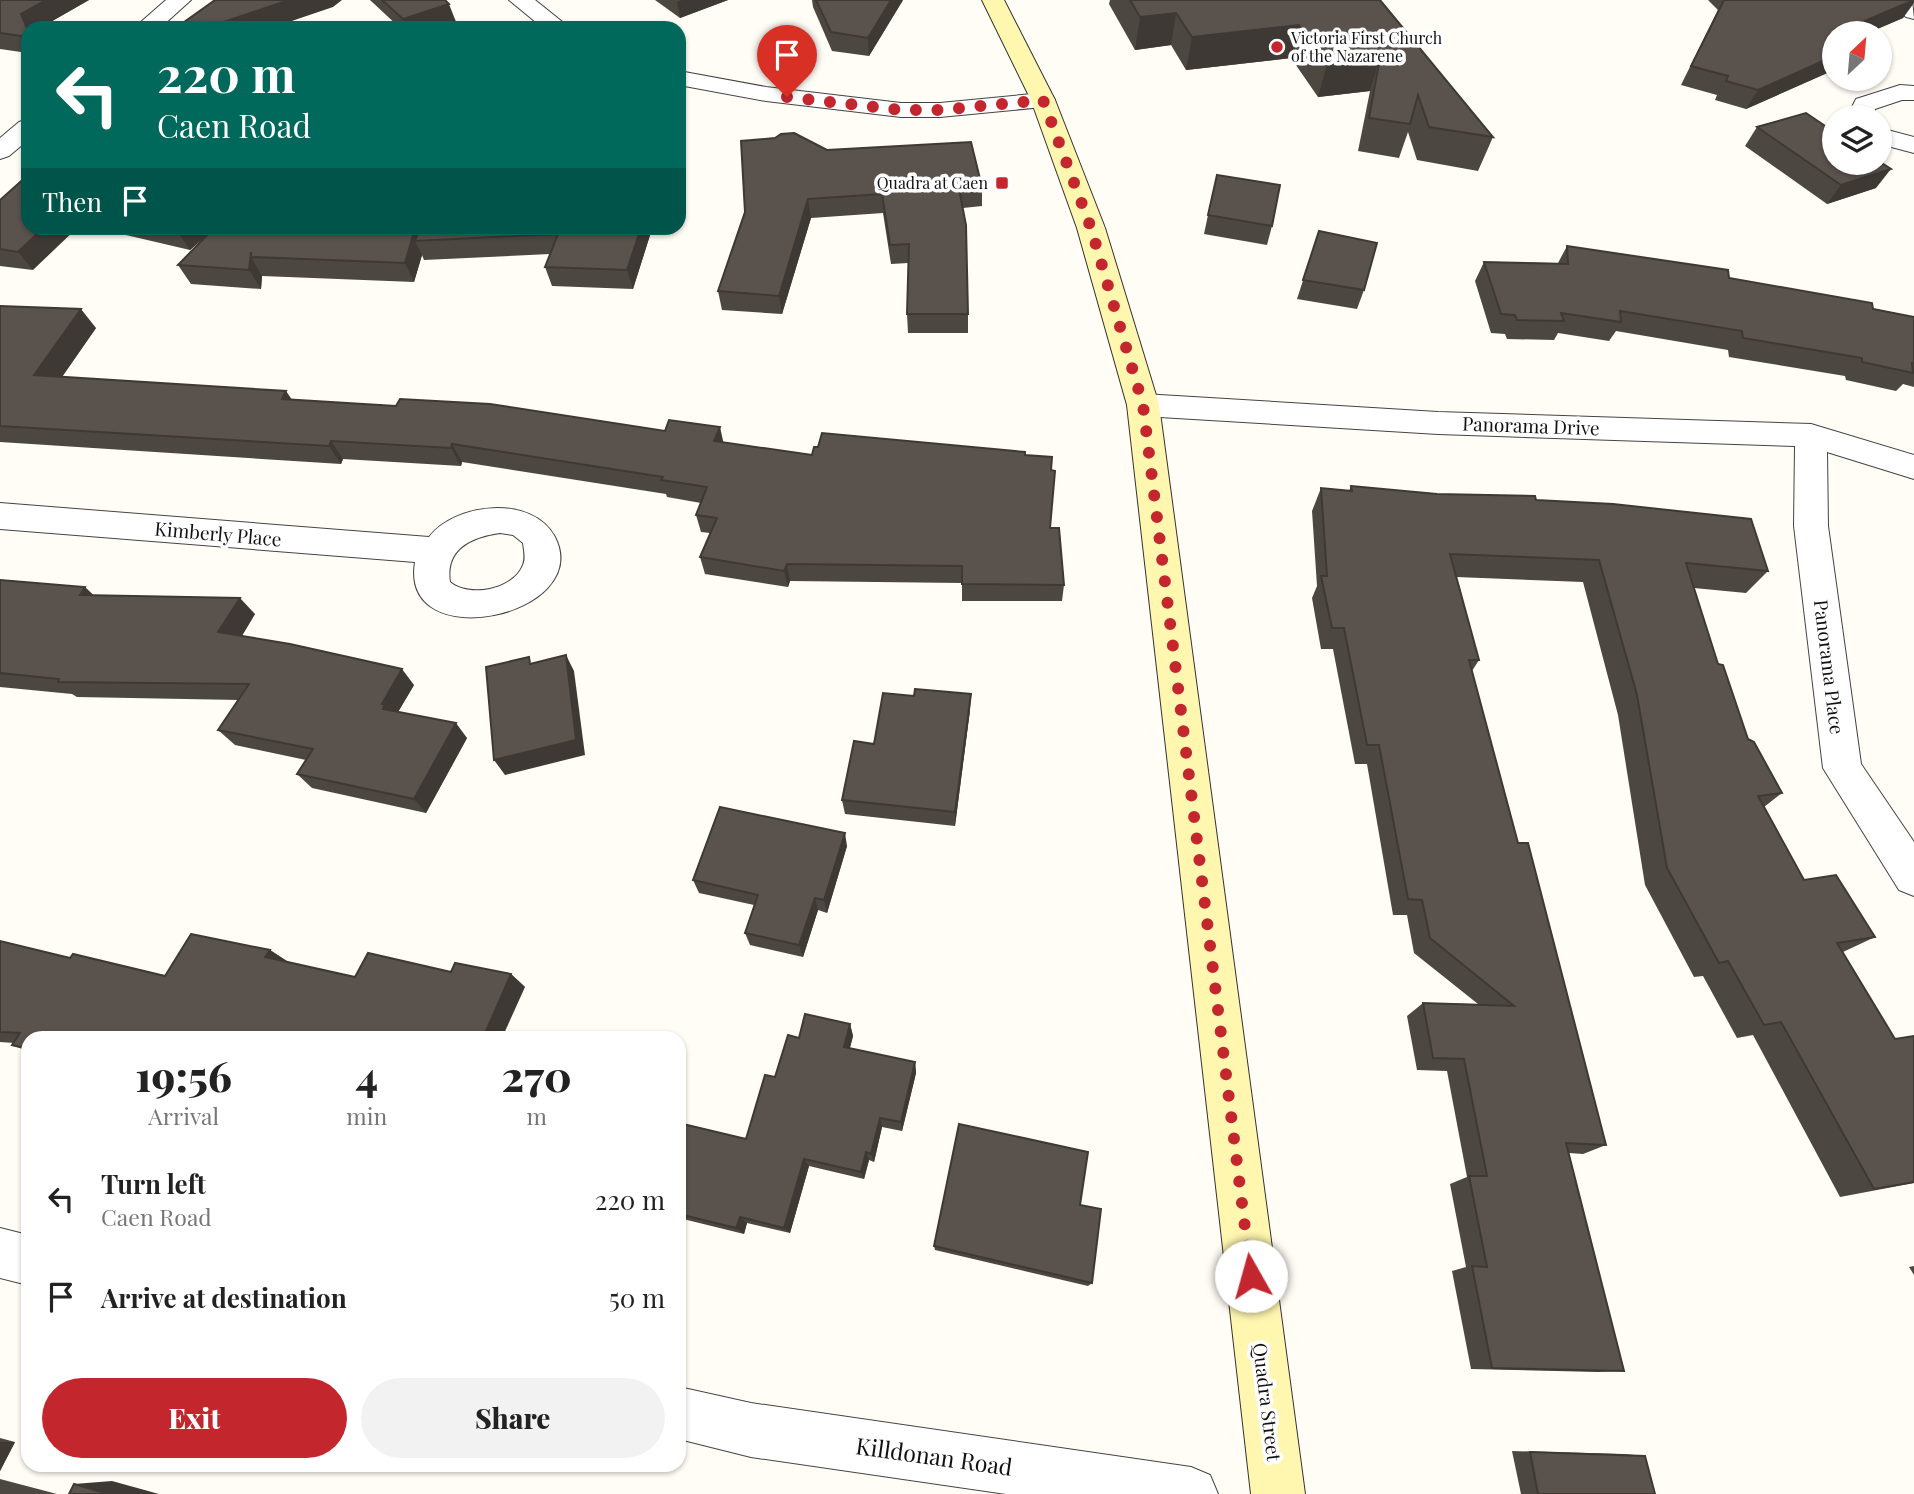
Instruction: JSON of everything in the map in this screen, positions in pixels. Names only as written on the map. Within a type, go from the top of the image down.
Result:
[{"type":"main road","name":"Quadra Street","points":[[993,0],[1043,100],[1091,228],[1143,405],[1278,1494]]},
{"type":"street","points":[[154,21],[180,0]]},
{"type":"street","points":[[520,0],[548,21]]},
{"type":"street","points":[[1898,0],[1914,12]]},
{"type":"street","points":[[686,79],[766,94],[901,110],[940,110],[1043,100]]},
{"type":"street","points":[[1865,105],[1900,92],[1914,93]]},
{"type":"street","points":[[0,151],[21,133]]},
{"type":"street","points":[[1892,139],[1914,145]]},
{"type":"street","name":"Panorama Drive","points":[[1143,405],[1438,423],[1811,435],[1914,467]]},
{"type":"street","name":"Panorama Place","points":[[1811,435],[1811,526],[1842,768],[1914,877]]},
{"type":"street","name":"Kimberly Place","points":[[0,516],[436,551]]},
{"type":"street","points":[[0,1253],[21,1258]]},
{"type":"street","name":"Killdonan Road","points":[[686,1415],[751,1430],[1191,1494]]},
{"type":"building","points":[[0,0],[46,0],[21,14],[24,21],[21,21],[21,36],[0,33]]},
{"type":"building","points":[[215,0],[289,0],[227,21],[186,21]]},
{"type":"building","points":[[382,0],[445,0],[449,4],[403,19]]},
{"type":"building","points":[[816,0],[891,0],[868,38],[831,32]]},
{"type":"building","points":[[1130,0],[1380,0],[1493,137],[1429,127],[1418,95],[1410,124],[1369,118],[1380,58],[1327,64],[1299,25],[1192,37],[1176,13],[1140,17]]},
{"type":"building","points":[[1724,0],[1914,0],[1864,21],[1822,21],[1822,61],[1758,90],[1726,81],[1728,76],[1691,66]]},
{"type":"building","points":[[1806,113],[1822,124],[1822,172],[1757,127]]},
{"type":"building","points":[[794,133],[827,150],[971,142],[982,187],[959,189],[966,225],[968,314],[907,314],[909,244],[890,245],[882,194],[808,199],[779,296],[718,291],[745,212],[741,141],[775,138],[781,134]]},
{"type":"building","points":[[1217,175],[1280,185],[1272,226],[1208,215]]},
{"type":"building","points":[[1827,175],[1872,175],[1841,185]]},
{"type":"building","points":[[21,181],[21,235],[36,235],[18,252],[0,249],[0,200]]},
{"type":"building","points":[[1319,231],[1377,243],[1364,290],[1303,280]]},
{"type":"building","points":[[207,235],[413,235],[405,263],[251,257],[251,252],[249,270],[178,265]]},
{"type":"building","points":[[417,235],[538,235],[415,241]]},
{"type":"building","points":[[558,235],[639,235],[627,270],[545,267]]},
{"type":"building","points":[[1567,246],[1728,270],[1729,278],[1872,303],[1873,309],[1914,317],[1913,373],[1862,362],[1862,358],[1743,338],[1742,331],[1620,311],[1621,322],[1561,313],[1564,321],[1517,320],[1515,315],[1501,314],[1484,262],[1568,264]]},
{"type":"building","points":[[0,306],[81,309],[34,375],[286,391],[282,399],[396,406],[400,399],[490,404],[665,431],[669,420],[720,427],[714,441],[812,455],[814,447],[818,447],[822,433],[1025,452],[1025,455],[1052,457],[1051,470],[1055,471],[1050,528],[1059,528],[1064,585],[962,584],[962,566],[787,564],[784,571],[700,557],[717,518],[696,515],[707,487],[661,480],[663,477],[452,444],[451,448],[331,441],[329,446],[0,426]]},
{"type":"building","points":[[1351,486],[1437,494],[1535,496],[1536,500],[1613,504],[1751,519],[1768,571],[1686,563],[1718,664],[1723,665],[1748,739],[1754,742],[1782,793],[1758,796],[1804,880],[1836,875],[1875,937],[1837,943],[1895,1039],[1914,1036],[1914,1182],[1874,1189],[1781,1022],[1764,1025],[1728,961],[1719,963],[1667,868],[1637,695],[1599,560],[1450,554],[1479,660],[1469,660],[1518,843],[1528,843],[1606,1145],[1566,1143],[1624,1371],[1492,1368],[1472,1266],[1487,1267],[1469,1176],[1487,1176],[1464,1059],[1433,1058],[1423,1003],[1514,1006],[1430,938],[1422,900],[1408,899],[1379,745],[1367,745],[1344,628],[1332,628],[1321,576],[1327,576],[1321,488],[1352,491]]},
{"type":"building","points":[[0,580],[85,587],[80,595],[240,598],[218,632],[290,644],[402,669],[382,704],[385,704],[383,709],[456,723],[414,799],[297,774],[313,749],[218,730],[249,684],[58,682],[59,679],[0,673]]},
{"type":"building","points":[[566,655],[576,740],[494,760],[486,667],[529,657],[530,664]]},
{"type":"building","points":[[915,689],[971,694],[955,812],[842,800],[854,741],[874,744],[883,693],[914,696]]},
{"type":"building","points":[[720,807],[845,833],[824,900],[815,898],[799,945],[745,933],[758,895],[693,880]]},
{"type":"building","points":[[191,934],[270,950],[265,957],[355,977],[368,953],[451,972],[455,963],[511,974],[486,1031],[21,1031],[21,1047],[12,1045],[20,1033],[0,1032],[0,941],[70,958],[73,954],[165,976]]},
{"type":"building","points":[[805,1014],[850,1024],[844,1047],[915,1062],[901,1122],[880,1118],[871,1154],[866,1152],[861,1172],[804,1159],[784,1228],[740,1217],[736,1228],[686,1216],[686,1125],[746,1139],[765,1075],[775,1077],[788,1035],[799,1038]]},
{"type":"building","points":[[959,1124],[1088,1152],[1080,1205],[1101,1209],[1092,1283],[934,1246]]},
{"type":"building","points":[[1530,1452],[1645,1456],[1655,1494],[1538,1494]]},
{"type":"building","points":[[74,1484],[108,1494],[69,1494]]},
{"type":"place","name":"Victoria First Church of the Nazarene","points":[[1277,47]]},
{"type":"place","name":"Quadra at Caen","points":[[1002,183]]},
{"type":"route","points":[[787,97],[901,110],[940,110],[1043,100],[1091,228],[1143,405],[1251,1276]]}]
